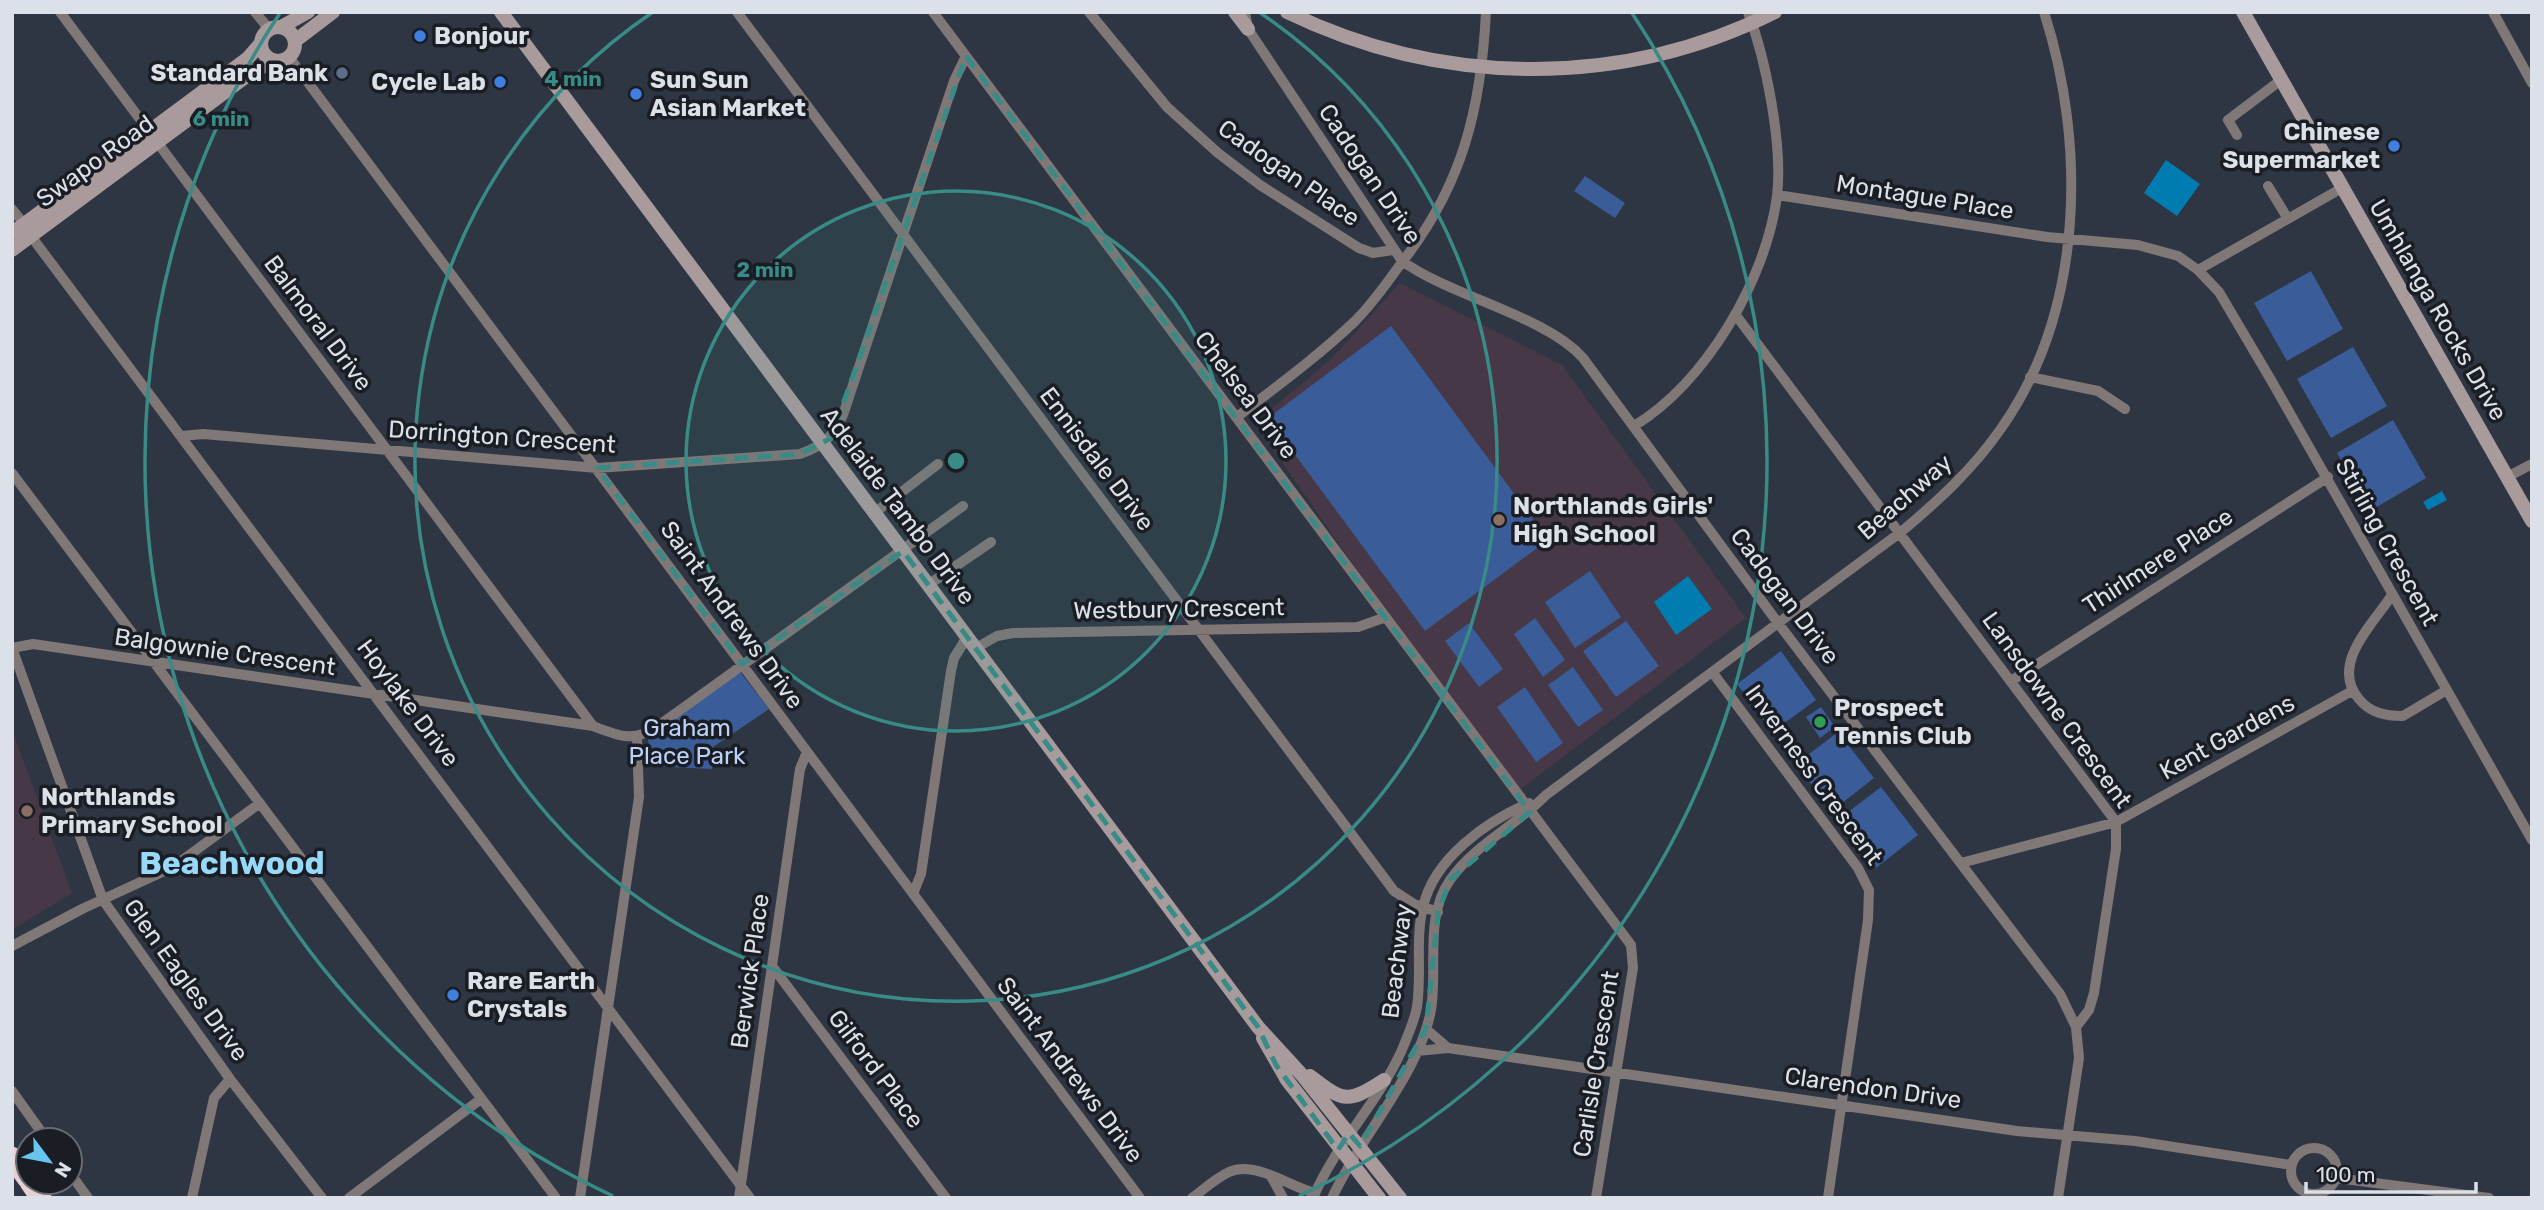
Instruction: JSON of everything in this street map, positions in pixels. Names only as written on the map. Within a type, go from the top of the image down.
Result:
[{"type":"street","name":"Balmoral Drive","points":[[60,12],[593,726]]},
{"type":"street","points":[[255,12],[275,28],[290,32],[295,41]]},
{"type":"street","points":[[308,12],[275,28],[261,43],[264,54],[274,61],[289,57],[295,41],[333,12]]},
{"type":"street","name":"Adelaide Tambo Drive","points":[[501,12],[1258,1027],[1287,1058],[1400,1198]]},
{"type":"street","name":"Ennisdale Drive","points":[[737,12],[1394,891],[1422,908],[1438,912]]},
{"type":"street","name":"Chelsea Drive","points":[[933,12],[1527,808]]},
{"type":"street","name":"Cadogan Place","points":[[1089,12],[1167,107],[1244,173],[1359,248],[1373,253],[1393,250]]},
{"type":"street","points":[[1235,12],[1248,29]]},
{"type":"street","name":"Cadogan Drive","points":[[1245,12],[1248,29],[1402,261],[1428,278],[1562,338],[1583,358],[1778,623],[2060,994],[2076,1027]]},
{"type":"street","points":[[1287,12],[1354,41],[1385,50],[1482,68],[1566,69],[1619,64],[1691,47],[1750,18],[1775,12]]},
{"type":"street","points":[[1237,417],[1354,322],[1439,211],[1466,148],[1482,68],[1486,12]]},
{"type":"street","name":"Beachway","points":[[1332,1198],[1349,1163],[1417,1051],[1426,1029],[1433,988],[1441,897],[1460,869],[1527,808],[1901,533],[1943,497],[1973,465],[2000,429],[2031,377],[2053,313],[2067,239],[2071,147],[2065,89],[2044,12]]},
{"type":"street","name":"Umhlanga Rocks Drive","points":[[2243,12],[2532,522]]},
{"type":"street","points":[[2493,12],[2532,83]]},
{"type":"street","points":[[1634,426],[1652,415],[1680,390],[1735,314],[1764,247],[1777,195],[1773,117],[1760,44],[1750,18]]},
{"type":"street","name":"Swapo Road","points":[[153,137],[248,58],[261,43]]},
{"type":"street","points":[[823,444],[836,431],[844,415],[954,81],[966,56]]},
{"type":"street","name":"Saint Andrews Drive","points":[[289,57],[1140,1198]]},
{"type":"street","name":"Swapo Road","points":[[12,250],[23,231],[153,137],[252,72],[274,61]]},
{"type":"street","points":[[2237,135],[2228,120],[2281,80]]},
{"type":"street","points":[[2268,186],[2288,219]]},
{"type":"street","points":[[2198,270],[2342,188]]},
{"type":"street","name":"Montague Place","points":[[1777,195],[2067,239]]},
{"type":"street","name":"Hoylake Drive","points":[[12,209],[23,231],[182,436],[376,694],[740,1192],[750,1198]]},
{"type":"street","name":"Stirling Crescent","points":[[2067,239],[2146,247],[2178,256],[2198,270],[2219,292],[2328,477],[2445,691],[2532,840]]},
{"type":"street","name":"Lansdowne Crescent","points":[[1735,314],[2116,821],[2116,849],[2095,993],[2089,1010],[2076,1027]]},
{"type":"street","points":[[2031,377],[2098,391],[2125,409]]},
{"type":"street","name":"Dorrington Crescent","points":[[182,436],[203,434],[597,468],[800,454],[823,444]]},
{"type":"street","points":[[873,514],[938,464]]},
{"type":"street","points":[[2507,477],[2532,464]]},
{"type":"street","points":[[12,473],[556,1198]]},
{"type":"street","name":"Thirlmere Place","points":[[2011,681],[2328,477]]},
{"type":"street","points":[[580,1198],[639,797],[637,738],[648,733],[963,506]]},
{"type":"street","points":[[929,585],[991,542]]},
{"type":"street","points":[[2392,594],[2350,659],[2348,674],[2352,691],[2372,711],[2403,716],[2445,691]]},
{"type":"street","name":"Westbury Crescent","points":[[972,643],[1013,633],[1358,627],[1386,617]]},
{"type":"street","points":[[913,894],[921,874],[950,671],[954,658],[972,643]]},
{"type":"street","name":"Balgownie Crescent","points":[[12,648],[33,644],[593,726],[626,738],[637,738]]},
{"type":"street","name":"Glen Eagles Drive","points":[[12,648],[103,900],[230,1079],[322,1198]]},
{"type":"street","name":"Inverness Crescent","points":[[1713,673],[1858,868],[1869,890],[1868,920],[1828,1198]]},
{"type":"street","name":"Kent Gardens","points":[[1961,863],[2116,821],[2352,691]]},
{"type":"street","name":"Berwick Place","points":[[740,1192],[800,769],[807,752]]},
{"type":"street","points":[[12,946],[183,861],[260,803]]},
{"type":"street","name":"Beachway","points":[[1314,1195],[1338,1150],[1400,1055],[1416,1009],[1422,908],[1435,877],[1447,860],[1507,812],[1527,808]]},
{"type":"street","name":"Carlisle Crescent","points":[[1527,808],[1630,945],[1633,968],[1596,1198]]},
{"type":"street","name":"Gilford Place","points":[[772,966],[946,1198]]},
{"type":"street","name":"Adelaide Tambo Drive","points":[[1258,1027],[1276,1065],[1338,1150],[1379,1198]]},
{"type":"street","points":[[2058,1198],[2079,1058],[2076,1027]]},
{"type":"street","points":[[1426,1029],[1448,1048]]},
{"type":"street","name":"Clarendon Drive","points":[[1417,1051],[1448,1048],[2068,1135],[2135,1141],[2291,1165]]},
{"type":"street","points":[[1287,1058],[1338,1097],[1351,1097],[1367,1092],[1384,1080]]},
{"type":"street","points":[[192,1198],[214,1098],[230,1079]]},
{"type":"street","points":[[12,1091],[37,1126]]},
{"type":"street","points":[[349,1198],[481,1099]]},
{"type":"street","points":[[2308,1148],[2324,1150],[2335,1161],[2337,1178],[2327,1191],[2311,1196],[2297,1188],[2290,1173],[2291,1165],[2294,1157],[2308,1148]]},
{"type":"street","points":[[1192,1198],[1230,1172],[1253,1170],[1314,1195]]},
{"type":"street","points":[[1271,1176],[1283,1198]]},
{"type":"street","points":[[2337,1178],[2489,1198]]},
{"type":"highlighted area","points":[[966,56],[1530,812],[1450,880],[1438,912],[1426,1029],[1360,1146],[1349,1133],[1338,1150],[1276,1065],[1258,1027],[903,551],[742,664],[597,468],[800,454],[831,438]]},
{"type":"shaded area","points":[[2166,160],[2200,184],[2177,216],[2144,193]]},
{"type":"shaded area","name":"Northlands Girls' High School","points":[[1400,283],[1562,365],[1746,618],[1513,795],[1255,423],[1332,358]]},
{"type":"shaded area","points":[[2442,491],[2447,500],[2428,510],[2423,502]]},
{"type":"shaded area","points":[[1688,576],[1712,609],[1676,635],[1654,602]]},
{"type":"shaded area","name":"Northlands Primary School","points":[[12,730],[72,893],[12,930]]},
{"type":"green space","points":[[1585,176],[1625,203],[1615,218],[1574,191]]},
{"type":"green space","points":[[2311,271],[2343,329],[2287,361],[2254,303]]},
{"type":"green space","points":[[1391,326],[1548,540],[1425,631],[1268,418]]},
{"type":"green space","points":[[2353,347],[2387,406],[2331,438],[2297,379]]},
{"type":"green space","points":[[2393,420],[2426,478],[2370,511],[2337,453]]},
{"type":"green space","points":[[1590,571],[1621,617],[1575,648],[1545,602]]},
{"type":"green space","points":[[1535,618],[1565,660],[1543,677],[1514,634]]},
{"type":"green space","points":[[1626,621],[1659,666],[1616,697],[1583,651]]},
{"type":"green space","points":[[1469,623],[1503,669],[1479,687],[1445,641]]},
{"type":"green space","points":[[1781,651],[1816,700],[1772,732],[1737,684]]},
{"type":"green space","points":[[1573,667],[1603,710],[1578,727],[1548,685]]},
{"type":"green space","name":"Graham Place Park","points":[[740,672],[769,709],[713,747],[712,769],[650,766],[648,738]]},
{"type":"green space","points":[[1525,687],[1563,743],[1536,762],[1497,707]]},
{"type":"green space","name":"Prospect Tennis Club","points":[[1821,707],[1835,727],[1820,738],[1806,717]]},
{"type":"green space","points":[[1838,732],[1874,778],[1832,811],[1796,764]]},
{"type":"green space","points":[[1881,787],[1918,835],[1876,868],[1839,819]]},
{"type":"place","name":"Bonjour","points":[[420,36]]},
{"type":"place","name":"Standard Bank","points":[[342,73]]},
{"type":"place","name":"Cycle Lab","points":[[500,82]]},
{"type":"place","name":"Sun Sun Asian Market","points":[[636,94]]},
{"type":"place","name":"Chinese Supermarket","points":[[2394,146]]},
{"type":"place","name":"Northlands Girls' High School","points":[[1499,520]]},
{"type":"place","name":"Prospect Tennis Club","points":[[1820,722]]},
{"type":"place","name":"Northlands Primary School","points":[[27,811]]},
{"type":"place","name":"Rare Earth Crystals","points":[[453,995]]},
{"type":"district","name":"Beachwood","points":[[232,863]]}]
